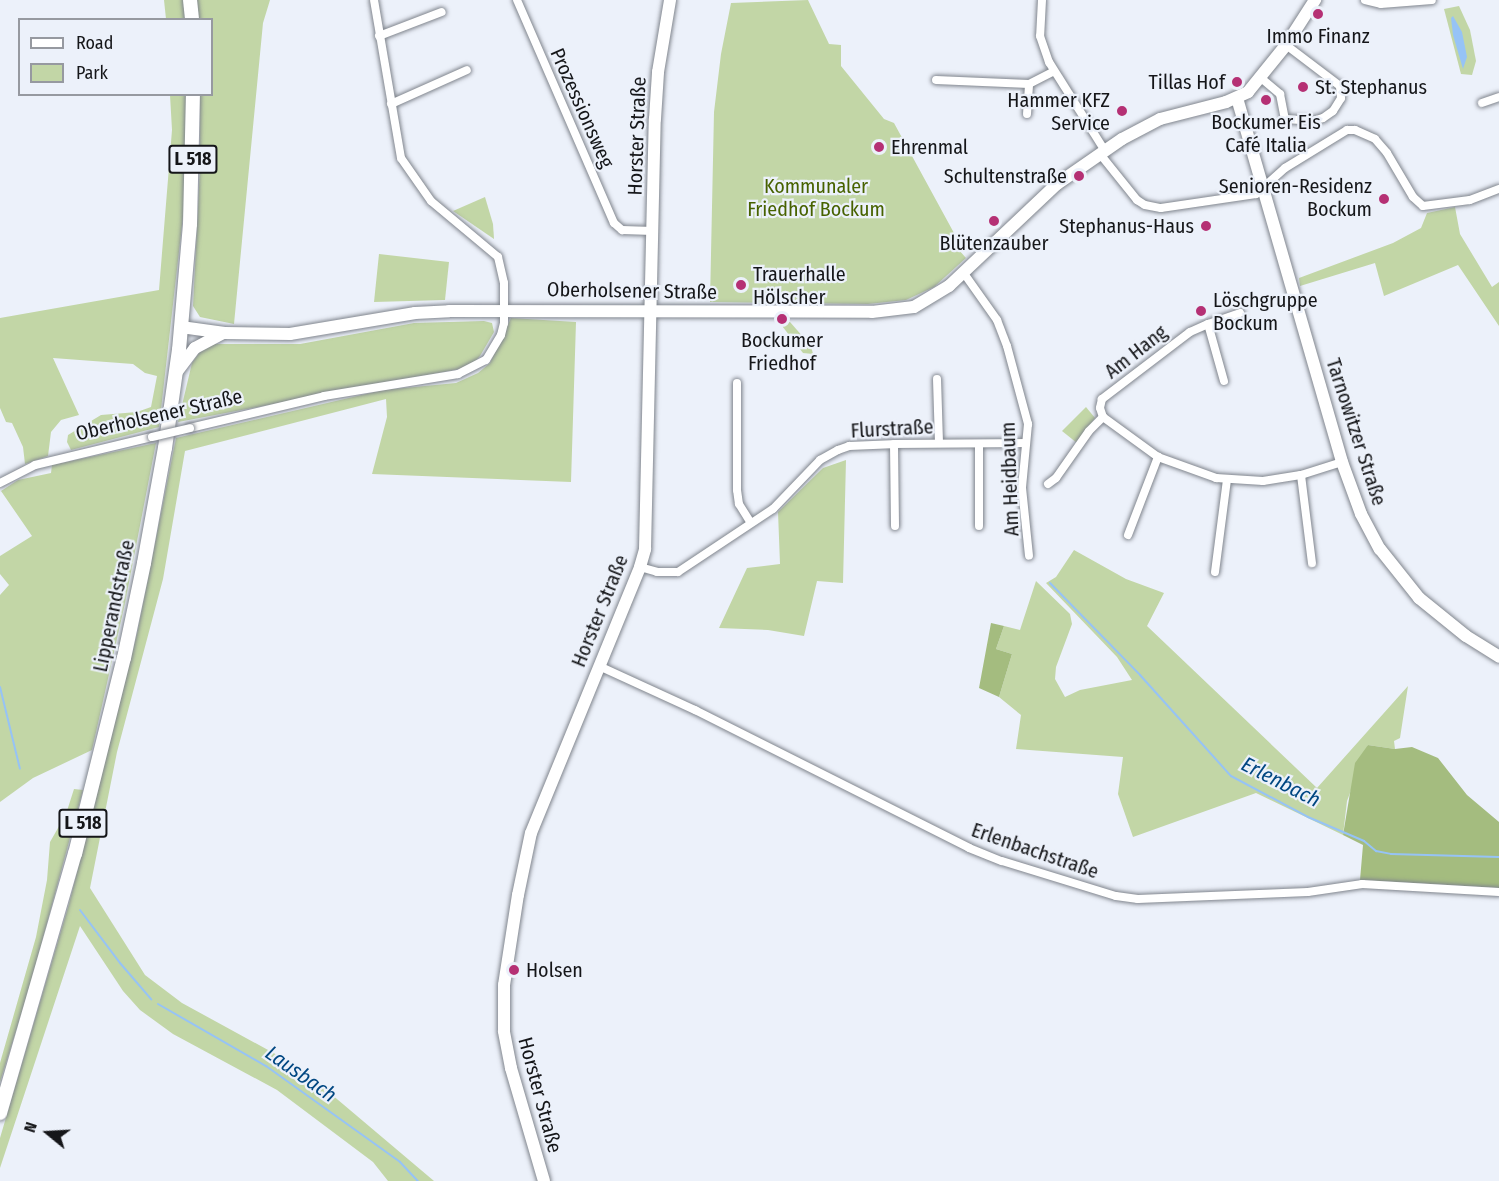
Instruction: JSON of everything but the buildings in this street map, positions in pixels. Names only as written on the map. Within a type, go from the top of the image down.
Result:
[{"type":"main road","points":[[190,0],[192,18]]},
{"type":"main road","name":"Horster Straße","points":[[543,1181],[511,1068],[502,1017],[504,985],[518,895],[531,833],[640,567],[647,530],[656,96],[670,0]]},
{"type":"main road","points":[[1237,98],[1261,78],[1315,0]]},
{"type":"main road","name":"Lipperandstraße","points":[[0,1113],[75,854],[124,658],[144,563],[176,374],[181,327],[190,224],[193,96]]},
{"type":"main road","name":"Oberholsener Straße","points":[[181,327],[225,333],[290,334],[415,313],[504,310],[872,312],[902,309],[934,297],[1058,184],[1103,152],[1160,119],[1237,98]]},
{"type":"main road","name":"Tarnowitzer Straße","points":[[1237,98],[1342,462],[1361,514],[1392,566],[1419,598],[1442,619],[1499,657]]},
{"type":"main road","name":"L 518","points":[[176,374],[195,348],[225,333]]},
{"type":"street","points":[[374,0],[401,158],[416,183],[443,213],[498,257],[503,271],[504,310]]},
{"type":"street","name":"Prozessionsweg","points":[[517,0],[614,223],[627,231],[653,231]]},
{"type":"street","points":[[1042,0],[1040,36],[1054,70],[1103,152],[1137,200],[1155,208],[1236,199],[1256,194],[1285,168],[1303,156],[1338,134],[1355,130],[1374,139],[1387,153],[1413,197],[1423,206],[1470,200],[1499,189]]},
{"type":"street","points":[[1365,0],[1381,4],[1432,0]]},
{"type":"street","points":[[379,36],[442,12]]},
{"type":"street","points":[[1261,78],[1280,94],[1285,119],[1312,121],[1323,118],[1333,111],[1341,98],[1340,86],[1286,45]]},
{"type":"street","points":[[391,104],[467,70]]},
{"type":"street","points":[[936,80],[1029,84],[1054,70]]},
{"type":"street","points":[[1027,114],[1029,84]]},
{"type":"street","points":[[1482,104],[1499,97]]},
{"type":"street","name":"Am Heidbaum","points":[[963,272],[997,320],[1007,346],[1028,424],[1022,488],[1029,555]]},
{"type":"street","name":"Oberholsener Straße","points":[[0,483],[35,465],[324,396],[458,374],[486,360],[501,335],[504,310]]},
{"type":"street","name":"Am Hang","points":[[1048,484],[1056,478],[1096,422],[1103,417],[1100,408],[1102,399],[1190,332],[1240,313]]},
{"type":"street","points":[[1208,324],[1224,381]]},
{"type":"street","points":[[937,379],[939,442]]},
{"type":"street","points":[[737,383],[737,490],[739,504],[751,523]]},
{"type":"street","points":[[1103,417],[1158,457],[1195,473],[1227,480],[1263,480],[1301,475],[1342,462]]},
{"type":"street","name":"Flurstraße","points":[[640,567],[657,572],[678,572],[773,508],[820,460],[849,446],[939,442],[1026,443]]},
{"type":"street","points":[[894,444],[895,526]]},
{"type":"street","points":[[979,444],[979,526]]},
{"type":"street","points":[[1128,535],[1158,457]]},
{"type":"street","points":[[1301,475],[1312,563]]},
{"type":"street","points":[[1215,572],[1227,480]]},
{"type":"street","name":"Erlenbachstraße","points":[[599,666],[694,710],[969,848],[1002,861],[1116,896],[1138,899],[1265,894],[1329,890],[1362,884],[1499,892]]},
{"type":"green space","points":[[164,0],[184,0],[186,18],[166,18]]},
{"type":"green space","points":[[197,0],[270,0],[263,23],[234,324],[200,317],[193,306],[200,168],[200,96],[213,96],[213,18],[198,18]]},
{"type":"green space","name":"Kommunaler Friedhof Bockum","points":[[808,0],[829,44],[841,45],[841,66],[884,119],[894,123],[954,233],[951,235],[959,250],[966,258],[934,287],[906,300],[868,304],[710,302],[714,112],[721,54],[731,3]]},
{"type":"green space","points":[[1459,6],[1470,30],[1476,61],[1472,75],[1461,74],[1444,9]]},
{"type":"green space","points":[[170,96],[187,96],[185,199],[159,427],[71,450],[67,442],[68,435],[101,415],[137,412],[151,407],[157,376],[145,373],[133,364],[53,358],[79,415],[61,420],[51,432],[48,456],[25,464],[23,447],[12,423],[6,422],[0,408],[0,318],[159,290],[172,130]]},
{"type":"green space","points":[[485,197],[493,224],[494,239],[453,211]]},
{"type":"green space","points":[[1455,207],[1460,234],[1492,287],[1499,282],[1499,326],[1458,265],[1384,296],[1375,263],[1300,286],[1299,278],[1393,243],[1421,228],[1427,213]]},
{"type":"green space","points":[[379,254],[449,262],[445,300],[374,302]]},
{"type":"green space","points":[[511,318],[576,322],[571,482],[372,474],[387,417],[386,399],[185,451],[163,579],[117,752],[90,888],[145,975],[182,1003],[279,1056],[318,1083],[434,1181],[388,1181],[373,1162],[277,1090],[173,1034],[140,1010],[123,991],[80,926],[0,1168],[0,1138],[69,904],[137,634],[176,438],[383,390],[456,383],[478,373],[490,363]]},
{"type":"green space","points":[[484,321],[492,323],[494,332],[480,356],[470,367],[178,422],[192,363],[202,349],[211,344],[300,344],[414,323]]},
{"type":"green space","points":[[779,322],[790,322],[811,346],[813,354],[803,353]]},
{"type":"green space","points":[[1086,407],[1095,418],[1077,443],[1062,431]]},
{"type":"green space","points":[[156,443],[125,603],[92,750],[33,778],[0,802],[0,595],[9,585],[0,574],[0,556],[32,536],[1,491],[18,480],[51,473],[52,465]]},
{"type":"green space","points":[[846,460],[843,583],[817,581],[804,636],[768,630],[719,628],[747,568],[780,564],[778,512],[823,468]]},
{"type":"green space","points":[[1074,550],[1126,579],[1164,593],[1147,626],[1317,788],[1408,686],[1400,738],[1394,741],[1395,749],[1368,745],[1347,801],[1343,835],[1256,793],[1133,837],[1118,794],[1123,757],[1016,749],[1021,715],[999,697],[1012,654],[996,649],[1004,626],[1020,630],[1036,581],[1070,614],[1072,624],[1056,667],[1055,679],[1065,697],[1080,690],[1132,680],[1117,657],[1046,583],[1056,577]]},
{"type":"green space","points":[[991,623],[1004,626],[996,649],[1012,654],[999,697],[979,688]]},
{"type":"green space","points":[[1368,745],[1395,749],[1412,747],[1438,758],[1467,795],[1499,822],[1499,888],[1360,880],[1363,845],[1343,835],[1355,763]]},
{"type":"green space","points":[[74,789],[83,790],[30,986],[0,1082],[0,1063],[36,937],[47,880],[50,842],[66,814]]},
{"type":"water","points":[[1453,16],[1462,32],[1467,57],[1463,69],[1453,35],[1451,18]]},
{"type":"waterway","name":"Erlenbach","points":[[1050,583],[1140,675],[1231,776],[1308,817],[1364,841],[1376,851],[1391,854],[1499,857]]},
{"type":"waterway","name":"Lausbach","points":[[0,687],[20,769]]},
{"type":"waterway","name":"Lausbach","points":[[80,910],[151,999]]},
{"type":"waterway","name":"Lausbach","points":[[158,1004],[266,1066],[400,1162],[418,1181]]},
{"type":"place","name":"Immo Finanz","points":[[1318,14]]},
{"type":"place","name":"Tillas Hof","points":[[1237,82]]},
{"type":"place","name":"St. Stephanus","points":[[1303,87]]},
{"type":"place","name":"Bockumer Eis Café Italia","points":[[1266,100]]},
{"type":"place","name":"Hammer KFZ Service","points":[[1122,111]]},
{"type":"place","name":"Ehrenmal","points":[[879,147]]},
{"type":"place","name":"Schultenstraße","points":[[1079,176]]},
{"type":"place","name":"Senioren-Residenz Bockum","points":[[1384,199]]},
{"type":"place","name":"Blütenzauber","points":[[994,221]]},
{"type":"place","name":"Stephanus-Haus","points":[[1206,226]]},
{"type":"place","name":"Trauerhalle Hölscher","points":[[741,285]]},
{"type":"place","name":"Löschgruppe Bockum","points":[[1201,311]]},
{"type":"place","name":"Bockumer Friedhof","points":[[782,319]]},
{"type":"place","name":"Holsen","points":[[514,970]]}]
